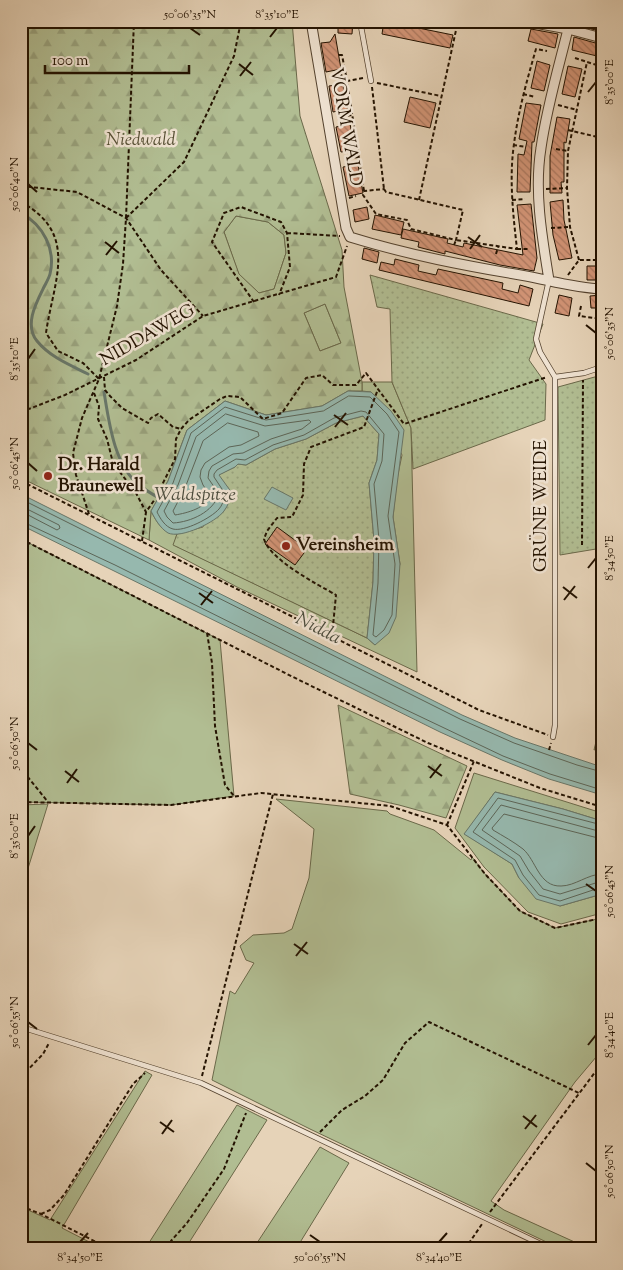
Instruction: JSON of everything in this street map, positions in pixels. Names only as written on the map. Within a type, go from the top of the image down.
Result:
[{"type":"street","name":"VORM WALD","points":[[311,21],[344,218],[350,237]]},
{"type":"street","points":[[524,21],[569,25],[602,38]]},
{"type":"street","points":[[549,280],[541,229],[540,149],[569,25]]},
{"type":"street","points":[[350,237],[450,262],[582,288],[602,289]]},
{"type":"lane","points":[[360,21],[371,79]]},
{"type":"lane","points":[[549,280],[536,339],[540,352],[554,376],[584,373],[602,367]]},
{"type":"lane","name":"GRÜNE WEIDE","points":[[553,737],[555,715],[554,376]]},
{"type":"lane","points":[[21,1027],[200,1083],[551,1249]]},
{"type":"path","points":[[89,514],[76,475],[73,453],[82,418],[99,378],[118,306],[126,218],[134,21]]},
{"type":"path","points":[[126,218],[184,162],[234,56],[241,21]]},
{"type":"path","points":[[418,200],[458,21]]},
{"type":"path","points":[[517,249],[512,200],[513,146],[523,94],[536,49],[547,51]]},
{"type":"path","points":[[339,55],[342,55],[346,74],[354,137],[364,191],[362,195],[376,214],[407,220],[411,230],[498,247],[530,249]]},
{"type":"path","points":[[575,58],[600,66],[602,59]]},
{"type":"path","points":[[579,260],[570,227],[567,169],[568,151],[587,62]]},
{"type":"path","points":[[529,73],[534,75]]},
{"type":"path","points":[[332,78],[346,74]]},
{"type":"path","points":[[371,79],[384,189],[386,192],[463,210],[454,245]]},
{"type":"path","points":[[347,81],[371,79],[442,97]]},
{"type":"path","points":[[523,94],[535,97]]},
{"type":"path","points":[[559,105],[577,110]]},
{"type":"path","points":[[520,112],[524,113]]},
{"type":"path","points":[[341,117],[352,115]]},
{"type":"path","points":[[517,129],[521,130]]},
{"type":"path","points":[[568,130],[602,138]]},
{"type":"path","points":[[513,146],[526,147]]},
{"type":"path","points":[[556,149],[568,151]]},
{"type":"path","points":[[348,158],[359,157]]},
{"type":"path","points":[[513,163],[518,164]]},
{"type":"path","points":[[512,182],[517,182]]},
{"type":"path","points":[[21,186],[77,192],[126,218],[162,270],[203,316]]},
{"type":"path","points":[[550,189],[567,188]]},
{"type":"path","points":[[364,191],[384,189]]},
{"type":"path","points":[[512,200],[524,199]]},
{"type":"path","points":[[21,202],[35,210],[48,223],[56,238],[59,256],[57,286],[50,309],[46,333],[58,352],[84,363],[99,378]]},
{"type":"path","points":[[254,302],[212,242],[224,213],[241,207],[281,222],[287,233],[290,267],[279,295]]},
{"type":"path","points":[[513,215],[518,215]]},
{"type":"path","points":[[553,228],[570,227]]},
{"type":"path","points":[[287,233],[350,237]]},
{"type":"path","points":[[515,234],[520,233]]},
{"type":"path","name":"NIDDAWEG","points":[[21,412],[65,395],[136,360],[203,316],[336,277],[350,237]]},
{"type":"path","points":[[569,245],[574,244]]},
{"type":"path","points":[[496,254],[498,247]]},
{"type":"path","points":[[579,260],[601,260],[600,266]]},
{"type":"path","points":[[572,286],[567,276],[579,260]]},
{"type":"path","points":[[581,306],[579,316],[602,319]]},
{"type":"path","points":[[157,495],[175,459],[176,439],[181,429],[189,420],[227,396],[240,397],[263,419],[282,413],[306,378],[322,376],[333,385],[356,385],[366,373],[404,424],[554,376]]},
{"type":"path","points":[[582,546],[584,373]]},
{"type":"path","points":[[104,376],[105,390],[122,408],[148,423],[151,418],[158,414],[173,427],[181,429]]},
{"type":"path","points":[[332,637],[336,595],[295,570],[270,551],[264,539],[267,531],[277,518],[292,518],[303,495],[304,464],[312,447],[364,427],[378,389]]},
{"type":"path","points":[[94,391],[99,406],[98,419],[107,439],[113,463],[136,493],[146,512]]},
{"type":"path","points":[[21,481],[479,710],[553,737]]},
{"type":"path","points":[[142,541],[146,512],[155,499]]},
{"type":"path","points":[[21,539],[428,743],[540,788],[602,807]]},
{"type":"path","points":[[206,633],[212,663],[215,726],[225,785],[234,796]]},
{"type":"path","points":[[21,745],[25,755],[28,776],[48,802]]},
{"type":"path","points":[[447,825],[474,761]]},
{"type":"path","points":[[21,802],[171,805],[261,793],[390,806],[447,825],[484,874],[520,911],[555,928],[602,918]]},
{"type":"path","points":[[200,1083],[273,794]]},
{"type":"path","points":[[308,1134],[318,1134],[342,1110],[365,1096],[383,1080],[405,1044],[430,1022],[579,1093]]},
{"type":"path","points":[[21,1077],[43,1054],[53,1037]]},
{"type":"path","points":[[465,1249],[486,1217],[602,1063]]},
{"type":"path","points":[[41,1214],[50,1210],[64,1195],[133,1084],[150,1068]]},
{"type":"path","points":[[168,1249],[171,1241],[224,1170],[249,1106]]},
{"type":"path","points":[[21,1167],[24,1174],[23,1207],[41,1214],[110,1249]]},
{"type":"green space","name":"Niedwald","points":[[21,21],[292,21],[300,116],[342,250],[344,287],[362,382],[362,391],[348,391],[322,406],[266,415],[225,401],[187,430],[168,481],[151,511],[149,540],[21,478]],"holes":[[[236,216],[268,222],[284,235],[286,253],[274,289],[259,293],[239,274],[224,232]],[[325,304],[341,343],[320,351],[304,313]]]},
{"type":"green space","points":[[236,216],[268,222],[284,235],[286,253],[274,289],[259,293],[239,275],[224,232]]},
{"type":"green space","points":[[370,275],[543,324],[529,360],[546,384],[545,420],[413,469],[411,428],[392,382],[390,309],[377,307]]},
{"type":"green space","points":[[325,304],[341,343],[320,351],[304,313]]},
{"type":"green space","points":[[602,375],[602,548],[560,555],[558,387]]},
{"type":"green space","points":[[362,382],[392,382],[411,428],[417,672],[237,587],[149,540],[151,511],[161,527],[168,532],[177,534],[174,545],[367,638],[375,645],[400,564],[393,517],[397,479],[402,455],[371,392],[362,391]]},
{"type":"green space","points":[[363,416],[379,434],[377,460],[369,483],[374,540],[373,582],[367,638],[173,545],[177,534],[203,527],[218,475],[238,464],[246,465],[275,449],[306,439],[336,423]]},
{"type":"green space","points":[[21,539],[220,640],[234,796],[171,805],[21,802]]},
{"type":"green space","points":[[338,705],[467,766],[446,818],[350,794]]},
{"type":"green space","points":[[602,726],[602,747],[594,750],[599,729]]},
{"type":"green space","points":[[474,773],[602,813],[602,821],[495,792],[465,834],[512,864],[519,878],[560,906],[595,896],[602,891],[602,913],[561,924],[528,912],[484,867],[455,828]]},
{"type":"green space","points":[[276,799],[387,811],[390,814],[434,830],[471,860],[472,857],[485,874],[520,911],[555,928],[602,918],[602,1050],[575,1082],[491,1201],[504,1210],[590,1249],[561,1249],[212,1080],[230,991],[235,994],[254,963],[246,960],[240,946],[253,935],[284,933],[292,929],[309,878],[314,829]]},
{"type":"green space","points":[[48,804],[21,891],[21,805]]},
{"type":"green space","points":[[145,1071],[152,1075],[62,1228],[103,1249],[21,1249],[21,1218],[28,1210],[50,1220]]},
{"type":"green space","points":[[237,1105],[267,1120],[185,1249],[145,1249]]},
{"type":"green space","points":[[320,1147],[349,1163],[296,1249],[253,1249]]},
{"type":"water","name":"Waldspitze","points":[[348,391],[371,392],[391,411],[404,430],[393,517],[400,564],[396,617],[389,633],[375,645],[367,638],[373,582],[374,540],[369,483],[377,460],[379,434],[363,416],[336,423],[306,439],[275,449],[246,465],[238,464],[219,475],[232,493],[229,502],[220,515],[198,528],[181,534],[168,533],[160,526],[151,511],[168,481],[187,430],[225,401],[266,415],[322,406]]},
{"type":"water","points":[[272,487],[293,498],[286,510],[264,499]]},
{"type":"water","points":[[21,494],[462,715],[515,738],[602,767],[602,795],[549,779],[440,732],[21,525]]},
{"type":"water","points":[[495,792],[602,821],[602,891],[595,896],[560,906],[536,899],[519,878],[512,864],[464,834]]},
{"type":"building","points":[[338,21],[353,21],[352,34],[338,33]]},
{"type":"building","points":[[384,21],[453,35],[450,48],[382,34]]},
{"type":"building","points":[[593,21],[602,21],[602,31],[591,29]]},
{"type":"building","points":[[531,29],[558,34],[555,48],[528,41]]},
{"type":"building","points":[[335,34],[341,69],[326,72],[321,43],[330,42]]},
{"type":"building","points":[[574,37],[599,44],[597,56],[572,50]]},
{"type":"building","points":[[537,61],[550,65],[544,91],[531,88]]},
{"type":"building","points":[[568,66],[582,69],[575,97],[562,94]]},
{"type":"building","points":[[343,84],[348,109],[333,112],[329,86]]},
{"type":"building","points":[[410,97],[436,103],[430,128],[404,122]]},
{"type":"building","points":[[526,103],[541,105],[534,142],[532,142],[530,192],[517,192],[518,154],[524,155],[527,141],[519,139]]},
{"type":"building","points":[[557,117],[570,119],[566,143],[564,142],[564,182],[561,182],[562,193],[550,193],[550,156]]},
{"type":"building","points":[[350,124],[355,150],[341,152],[336,127]]},
{"type":"building","points":[[358,165],[363,193],[349,196],[343,167]]},
{"type":"building","points":[[563,200],[564,220],[572,258],[559,260],[553,235],[550,202]]},
{"type":"building","points":[[531,204],[537,258],[534,271],[500,265],[445,251],[445,254],[418,247],[419,242],[401,238],[403,229],[448,239],[447,243],[463,247],[464,243],[523,255],[517,205]]},
{"type":"building","points":[[367,207],[369,219],[355,222],[353,210]]},
{"type":"building","points":[[375,215],[404,222],[401,235],[372,229]]},
{"type":"building","points":[[364,248],[379,252],[377,263],[362,259]]},
{"type":"building","points":[[395,259],[419,265],[418,271],[436,275],[438,269],[503,283],[502,289],[518,293],[520,285],[533,289],[529,306],[379,270],[381,262],[394,265]]},
{"type":"building","points":[[587,266],[602,266],[602,280],[587,280]]},
{"type":"building","points":[[559,295],[572,298],[569,316],[555,313]]},
{"type":"building","points":[[602,295],[602,308],[591,308],[590,296]]},
{"type":"building","name":"Vereinsheim","points":[[277,527],[307,549],[295,565],[265,544]]},
{"type":"waterway","points":[[21,213],[36,224],[41,231],[46,239],[51,256],[50,276],[38,300],[31,321],[33,335],[42,347],[54,356],[88,374]]},
{"type":"waterway","points":[[104,392],[118,455],[139,485],[159,498]]},
{"type":"place","name":"Dr. Harald Braunewell","points":[[48,476]]},
{"type":"place","name":"Vereinsheim","points":[[286,546]]},
{"type":"water label","name":"Nidda","points":[[318,629]]}]
